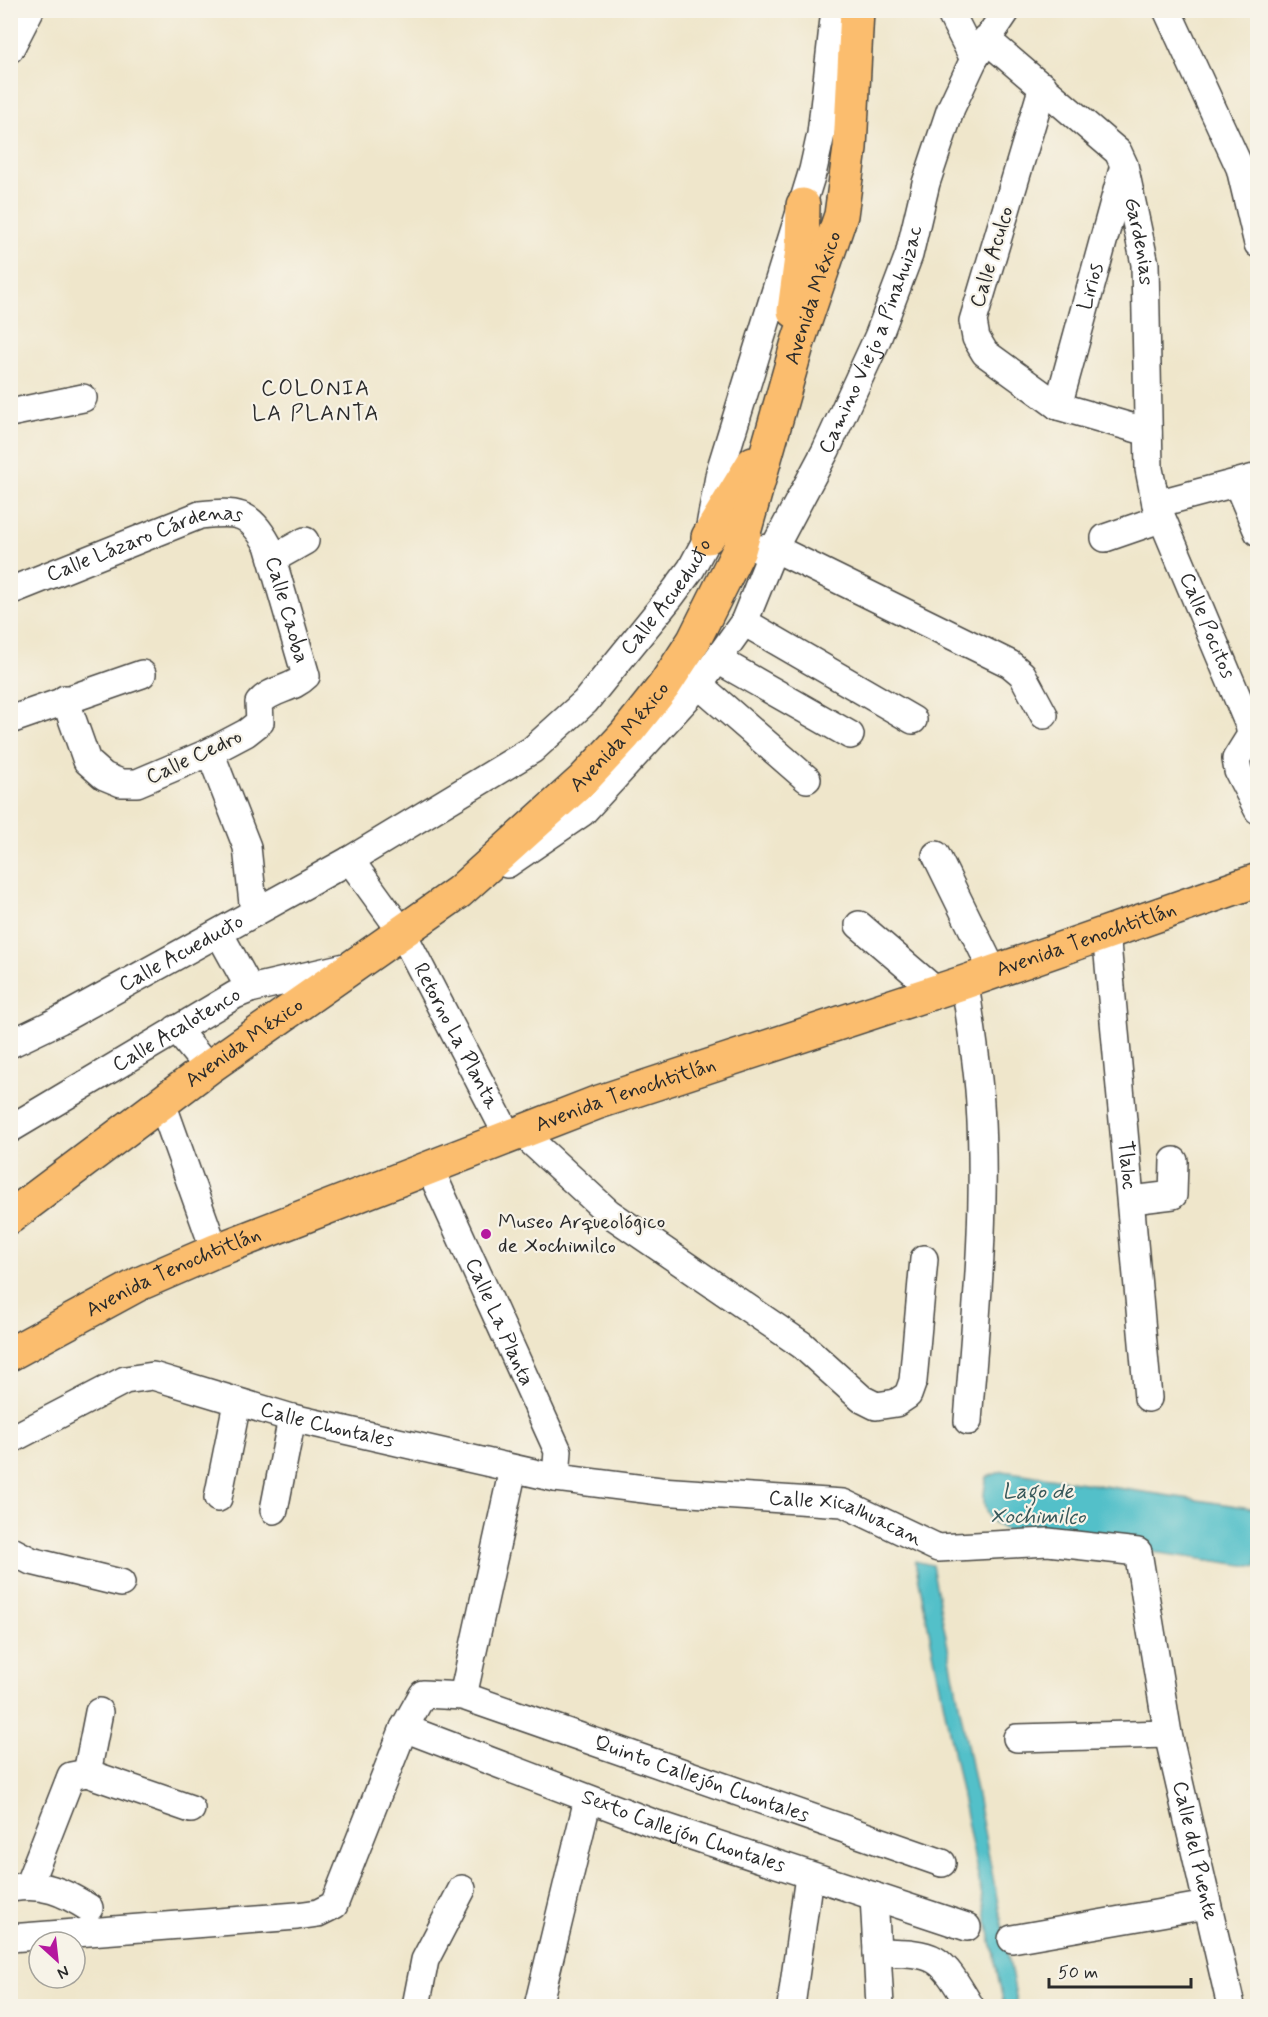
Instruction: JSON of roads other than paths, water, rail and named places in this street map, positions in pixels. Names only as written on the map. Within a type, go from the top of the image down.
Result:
[{"type":"main road","name":"Avenida México","points":[[10,1216],[208,1068],[459,892],[584,779],[626,735],[664,687],[694,640],[739,550],[798,342],[841,215],[847,180],[857,10]]},
{"type":"main road","points":[[798,342],[794,313],[802,250],[803,206]]},
{"type":"main road","points":[[708,537],[741,481],[772,437]]},
{"type":"main road","name":"Avenida Tenochtitlán","points":[[10,1354],[139,1284],[215,1251],[596,1104],[965,981],[1257,880]]},
{"type":"street","points":[[10,49],[30,10]]},
{"type":"street","name":"Calle Acueducto","points":[[10,1044],[219,933],[350,860],[532,750],[559,728],[585,702],[671,596],[691,569],[708,537],[720,471],[803,206],[821,134],[835,10]]},
{"type":"street","points":[[950,10],[980,49]]},
{"type":"street","name":"Camino Viejo a Pinahuizac","points":[[459,892],[472,888],[583,812],[699,685],[744,622],[774,548],[826,450],[878,337],[909,255],[926,183],[951,108],[980,49],[1007,10]]},
{"type":"street","points":[[1167,10],[1240,168],[1257,244]]},
{"type":"street","name":"Gardenias","points":[[980,49],[1043,86],[1118,152],[1124,165],[1145,264],[1149,469],[1158,512]]},
{"type":"street","name":"Calle Aculco","points":[[1043,86],[973,321],[976,338],[986,353],[1058,406],[1148,432]]},
{"type":"street","name":"Lirios","points":[[1058,406],[1124,165]]},
{"type":"street","points":[[10,413],[83,398]]},
{"type":"street","points":[[1105,538],[1158,512],[1247,480],[1257,532]]},
{"type":"street","name":"Calle Lázaro Cárdenas","points":[[10,591],[200,515],[228,512],[247,517],[258,527],[270,552]]},
{"type":"street","name":"Calle Pocitos","points":[[1158,512],[1250,725],[1251,735],[1236,759],[1238,771],[1257,810]]},
{"type":"street","points":[[270,552],[305,541]]},
{"type":"street","points":[[739,550],[774,548],[1010,664],[1022,674],[1044,715]]},
{"type":"street","name":"Calle Caoba","points":[[270,552],[306,676]]},
{"type":"street","points":[[744,622],[913,720]]},
{"type":"street","points":[[718,660],[850,735]]},
{"type":"street","points":[[10,720],[142,674]]},
{"type":"street","name":"Calle Cedro","points":[[65,699],[87,761],[104,776],[121,783],[137,783],[210,752],[246,733],[260,722],[259,703],[267,694],[298,684],[306,676]]},
{"type":"street","points":[[699,685],[807,778]]},
{"type":"street","points":[[210,752],[247,847],[254,913]]},
{"type":"street","points":[[936,855],[965,981],[980,1103],[982,1166],[979,1267],[968,1420]]},
{"type":"street","points":[[350,860],[402,933]]},
{"type":"street","points":[[860,925],[965,981]]},
{"type":"street","name":"Tlaloc","points":[[1107,932],[1148,1398]]},
{"type":"street","points":[[219,933],[250,989]]},
{"type":"street","name":"Retorno La Planta","points":[[402,933],[515,1136],[609,1213],[802,1345],[862,1398],[876,1406],[896,1403],[908,1395],[913,1381],[924,1259]]},
{"type":"street","name":"Calle Acalotenco","points":[[10,1129],[176,1029],[250,989],[356,964]]},
{"type":"street","points":[[176,1029],[208,1068]]},
{"type":"street","points":[[162,1103],[215,1251]]},
{"type":"street","points":[[1132,1200],[1173,1195],[1174,1161]]},
{"type":"street","name":"Calle La Planta","points":[[430,1169],[558,1451],[556,1478]]},
{"type":"street","name":"Calle Chontales","points":[[10,1440],[125,1380],[153,1376],[292,1418],[513,1470],[556,1478],[660,1491]]},
{"type":"street","points":[[218,1498],[237,1403]]},
{"type":"street","points":[[274,1510],[292,1418]]},
{"type":"street","points":[[463,1696],[513,1470]]},
{"type":"street","name":"Calle Xicalhuacan","points":[[660,1491],[843,1503],[938,1548],[1048,1542],[1138,1552],[1160,1693]]},
{"type":"street","points":[[10,1550],[31,1561],[120,1582]]},
{"type":"street","name":"Calle del Puente","points":[[1160,1693],[1231,2007]]},
{"type":"street","name":"Quinto Callejón Chontales","points":[[404,1728],[423,1694],[463,1696],[942,1863]]},
{"type":"street","points":[[87,1773],[99,1712]]},
{"type":"street","points":[[10,1938],[318,1913],[334,1905],[404,1728]]},
{"type":"street","name":"Sexto Callejón Chontales","points":[[404,1728],[588,1799],[809,1876],[967,1927]]},
{"type":"street","points":[[1017,1738],[1168,1734]]},
{"type":"street","points":[[89,1908],[64,1892],[19,1887],[71,1776],[87,1773],[191,1809]]},
{"type":"street","points":[[538,2007],[588,1799]]},
{"type":"street","points":[[790,2007],[809,1876]]},
{"type":"street","points":[[416,2007],[425,1960],[462,1889]]},
{"type":"street","points":[[874,1896],[880,2007]]},
{"type":"street","points":[[1012,1939],[1207,1905]]},
{"type":"street","points":[[877,1952],[916,1953],[941,1962],[970,2007]]},
{"type":"water","name":"Lago de Xochimilco","points":[[1003,1471],[1257,1509],[1257,1567],[1011,1532],[994,1523],[984,1504],[987,1477]]},
{"type":"water","points":[[915,1561],[932,1565],[1018,2006],[1004,2006]]},
{"type":"place","name":"Museo Arqueológico de Xochimilco","points":[[486,1234]]},
{"type":"district","name":"COLONIA LA PLANTA","points":[[316,402]]}]
